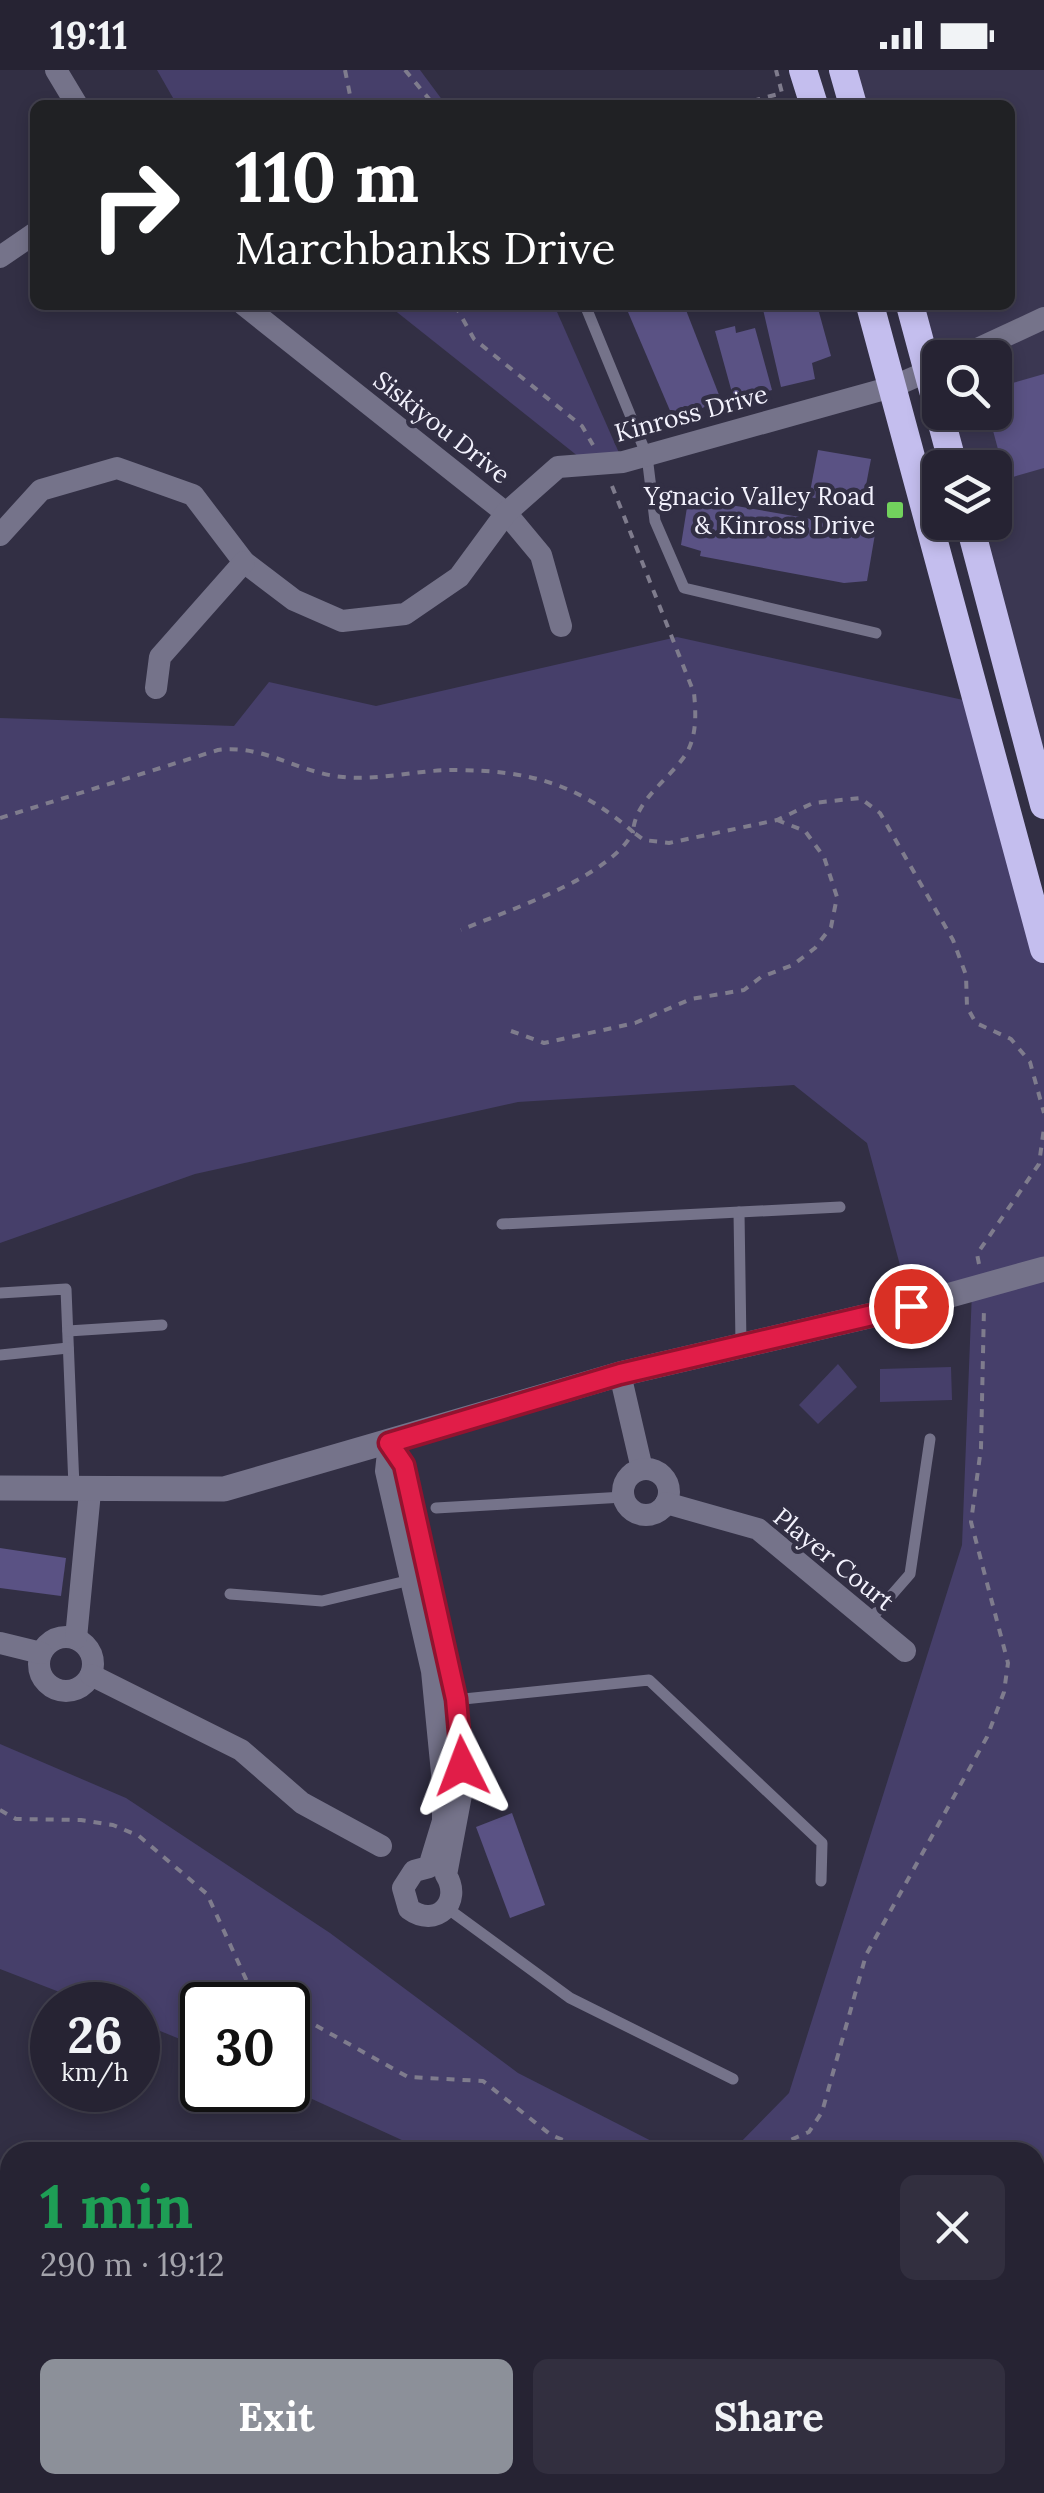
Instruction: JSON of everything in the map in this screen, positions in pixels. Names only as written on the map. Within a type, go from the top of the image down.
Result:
[{"type":"highway","points":[[803,70],[812,100]]},
{"type":"highway","points":[[843,70],[852,100]]},
{"type":"highway","points":[[871,310],[1044,949]]},
{"type":"highway","points":[[912,310],[923,340]]},
{"type":"highway","points":[[974,540],[1044,805]]},
{"type":"street","points":[[56,70],[75,100]]},
{"type":"street","points":[[0,258],[30,237]]},
{"type":"street","name":"Siskiyou Drive","points":[[250,310],[506,512],[541,555],[561,626]]},
{"type":"street","points":[[997,340],[1044,318]]},
{"type":"street","name":"Kinross Drive","points":[[0,535],[41,490],[117,468],[193,495],[244,562],[294,600],[342,621],[405,614],[459,576],[506,512],[558,467],[647,456],[892,386],[922,374]]},
{"type":"street","points":[[156,688],[160,658],[244,562]]},
{"type":"street","points":[[0,1488],[224,1489],[620,1374],[1044,1270]]},
{"type":"street","points":[[620,1374],[642,1469]]},
{"type":"street","points":[[389,1443],[386,1472],[419,1579],[432,1671],[446,1701],[462,1738],[462,1795],[446,1875],[453,1891],[447,1908],[435,1916],[422,1917],[410,1910],[402,1894],[408,1876],[429,1866],[443,1821],[446,1701]]},
{"type":"street","points":[[642,1469],[656,1471],[667,1481],[666,1503],[656,1513],[643,1515],[630,1509],[624,1496],[629,1476],[642,1469]]},
{"type":"street","points":[[76,1638],[82,1491]]},
{"type":"street","name":"Player Court","points":[[666,1503],[758,1529],[905,1651]]},
{"type":"street","points":[[58,1638],[76,1638],[91,1653],[91,1675],[80,1688],[56,1690],[39,1671],[41,1652],[58,1638]]},
{"type":"street","points":[[0,1643],[41,1652]]},
{"type":"street","points":[[91,1675],[241,1750],[302,1803],[381,1846]]},
{"type":"lane","points":[[586,310],[647,456],[655,521],[684,588],[876,633]]},
{"type":"lane","points":[[502,1224],[840,1207]]},
{"type":"lane","points":[[739,1212],[741,1344]]},
{"type":"lane","points":[[0,1293],[66,1290],[82,1491]]},
{"type":"lane","points":[[68,1332],[162,1326]]},
{"type":"lane","points":[[0,1354],[68,1348]]},
{"type":"lane","points":[[869,1621],[910,1574],[930,1440]]},
{"type":"lane","points":[[436,1508],[624,1496]]},
{"type":"lane","points":[[230,1594],[322,1601],[419,1579]]},
{"type":"lane","points":[[446,1701],[649,1680],[822,1843],[820,1881]]},
{"type":"lane","points":[[447,1908],[570,1998],[732,2080]]},
{"type":"path","points":[[345,70],[351,100]]},
{"type":"path","points":[[405,70],[430,100]]},
{"type":"path","points":[[756,100],[782,93],[776,70]]},
{"type":"path","points":[[457,310],[474,339],[582,426],[603,464],[694,692],[696,722],[687,753],[634,820],[624,849],[532,900],[461,930]]},
{"type":"path","points":[[0,818],[218,750],[245,746],[302,769],[344,777],[457,770],[536,779],[572,788],[644,840],[669,843],[777,820],[813,803],[860,798],[880,813],[952,940],[966,975],[967,1007],[976,1023],[1011,1039],[1030,1062],[1044,1113]]},
{"type":"path","points":[[511,1031],[544,1044],[635,1024],[691,999],[744,990],[804,956],[831,927],[837,897],[824,856],[804,830],[777,820]]},
{"type":"path","points":[[786,2142],[809,2132],[822,2112],[866,1955],[987,1736],[1004,1692],[1008,1664],[971,1522],[981,1448],[985,1286],[976,1254],[1039,1164],[1044,1128]]},
{"type":"path","points":[[0,1810],[16,1819],[81,1820],[139,1836],[207,1894],[247,1982]]},
{"type":"path","points":[[310,2022],[408,2077],[482,2081],[551,2136],[567,2142]]},
{"type":"shaded area","points":[[157,70],[420,70],[442,100],[174,100]]},
{"type":"shaded area","points":[[843,70],[1044,70],[1044,805],[974,540],[1012,540],[1012,450],[949,450],[944,430],[1012,430],[1012,340],[922,340],[922,349],[911,310],[1015,310],[1015,100],[852,100]]},
{"type":"shaded area","points":[[394,310],[556,310],[623,462],[589,465]]},
{"type":"shaded area","points":[[677,637],[977,703],[1044,949],[1044,2142],[741,2142],[789,2093],[962,1545],[972,1291],[911,1306],[867,1143],[794,1085],[518,1102],[195,1174],[0,1243],[0,718],[234,726],[269,682],[376,706]]},
{"type":"shaded area","points":[[838,1364],[857,1387],[818,1424],[799,1405]]},
{"type":"shaded area","points":[[951,1367],[952,1400],[880,1402],[880,1369]]},
{"type":"shaded area","points":[[0,1744],[126,1798],[330,1933],[518,2073],[653,2142],[406,2142],[310,2098],[310,1982],[180,1982],[180,2039],[160,2031],[160,1982],[34,1982],[0,1969]]},
{"type":"building","points":[[627,310],[686,310],[721,400],[674,420]]},
{"type":"building","points":[[763,310],[818,310],[831,356],[812,363],[815,379],[781,387]]},
{"type":"building","points":[[735,326],[736,333],[755,328],[772,390],[734,400],[715,331]]},
{"type":"building","points":[[1044,374],[1044,468],[1012,477],[1012,450],[998,450],[993,430],[1012,430],[1012,383]]},
{"type":"building","points":[[818,450],[871,459],[862,506],[809,497]]},
{"type":"building","points":[[702,500],[840,524],[875,534],[867,581],[844,583],[700,556],[701,551],[681,545],[688,501]]},
{"type":"building","points":[[0,1548],[66,1558],[61,1596],[0,1588]]},
{"type":"building","points":[[512,1813],[545,1905],[510,1918],[476,1827]]},
{"type":"place","name":"Ygnacio Valley Road & Kinross Drive","points":[[895,510]]},
{"type":"route","points":[[462,1766],[456,1699],[404,1465],[389,1443],[620,1374],[911,1306]]}]
